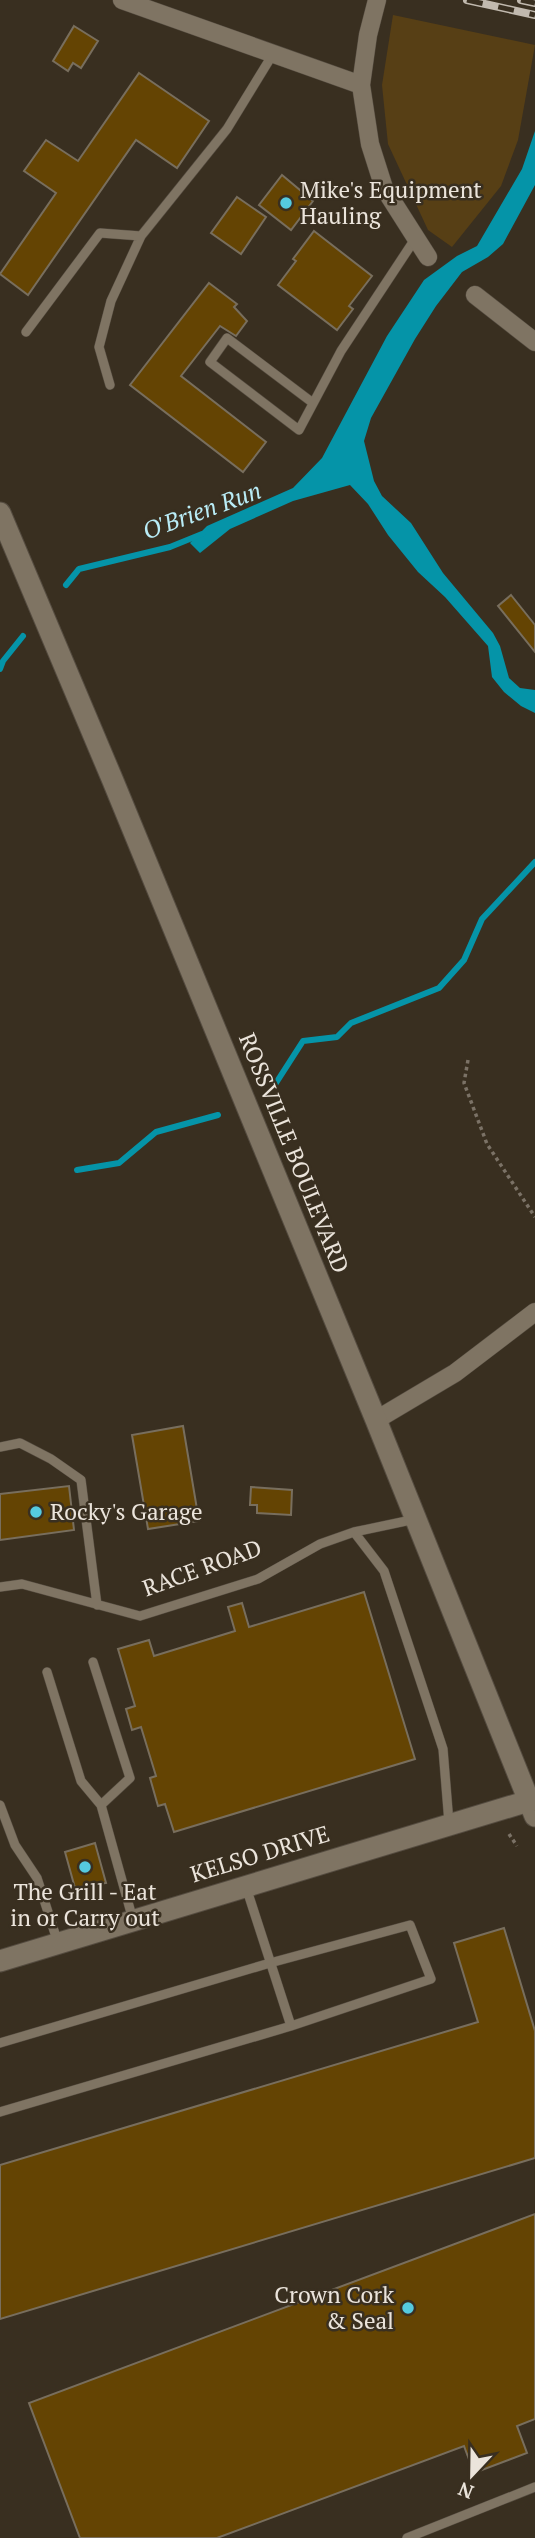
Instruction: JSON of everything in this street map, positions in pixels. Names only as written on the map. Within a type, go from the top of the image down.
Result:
[{"type":"main road","name":"ROSSVILLE BOULEVARD","points":[[0,513],[113,781],[533,1805]]},
{"type":"main road","name":"KELSO DRIVE","points":[[0,1961],[449,1823],[533,1805]]},
{"type":"street","points":[[122,0],[361,85]]},
{"type":"street","points":[[377,0],[368,34],[361,85],[370,144],[384,188],[428,257]]},
{"type":"street","points":[[475,295],[535,342]]},
{"type":"street","points":[[376,1420],[455,1373],[535,1312]]},
{"type":"lane","points":[[110,385],[99,347],[111,301],[141,236],[227,129],[273,54]]},
{"type":"lane","points":[[26,332],[100,233],[141,236]]},
{"type":"lane","points":[[313,403],[227,338],[209,362],[299,430],[341,351],[415,239]]},
{"type":"lane","points":[[0,1447],[20,1443],[51,1459],[81,1480],[97,1605]]},
{"type":"lane","name":"RACE ROAD","points":[[0,1587],[22,1584],[140,1616],[258,1578],[320,1544],[354,1532],[416,1519]]},
{"type":"lane","points":[[354,1532],[384,1571],[443,1749],[449,1823]]},
{"type":"lane","points":[[93,1662],[130,1778],[102,1805]]},
{"type":"lane","points":[[47,1672],[81,1781],[102,1805],[133,1920]]},
{"type":"lane","points":[[0,1805],[15,1846],[37,1878],[58,1943]]},
{"type":"lane","points":[[246,1885],[291,2026]]},
{"type":"lane","points":[[0,2043],[270,1963],[410,1925],[431,1979],[291,2026],[0,2112]]},
{"type":"lane","points":[[407,2538],[535,2487]]},
{"type":"path","points":[[468,1060],[464,1083],[487,1144],[535,1217]]},
{"type":"path","points":[[509,1833],[517,1846]]},
{"type":"shaded area","points":[[393,15],[535,45],[518,140],[501,186],[452,247],[428,230],[388,144],[382,85]]},
{"type":"water","points":[[535,131],[535,185],[503,244],[488,257],[462,272],[436,306],[371,418],[364,441],[374,481],[382,496],[411,523],[443,573],[493,633],[500,646],[509,678],[520,688],[535,690],[535,713],[504,692],[492,677],[488,646],[445,597],[418,572],[388,535],[368,504],[350,485],[293,501],[230,529],[200,553],[190,543],[207,526],[293,488],[322,458],[387,336],[424,280],[457,256],[477,246],[522,169]]},
{"type":"building","points":[[74,26],[98,41],[81,68],[73,63],[68,71],[53,61]]},
{"type":"building","points":[[139,73],[209,121],[177,168],[136,140],[28,295],[0,274],[56,193],[24,171],[46,140],[78,161]]},
{"type":"building","name":"Mike's Equipment Hauling","points":[[282,175],[313,201],[291,230],[259,205]]},
{"type":"building","points":[[237,197],[266,217],[241,254],[211,233]]},
{"type":"building","points":[[314,231],[372,276],[349,306],[353,309],[337,330],[278,285]]},
{"type":"building","points":[[209,283],[237,304],[234,307],[247,321],[236,336],[220,326],[181,376],[266,442],[243,472],[130,385]]},
{"type":"building","points":[[511,595],[535,625],[535,652],[498,606]]},
{"type":"building","points":[[183,1426],[199,1521],[148,1529],[132,1435]]},
{"type":"building","name":"Rocky's Garage","points":[[69,1486],[74,1530],[0,1540],[0,1494]]},
{"type":"building","points":[[251,1487],[292,1490],[291,1515],[257,1513],[257,1505],[250,1505]]},
{"type":"building","points":[[364,1592],[415,1759],[174,1832],[165,1804],[158,1806],[150,1778],[156,1776],[141,1727],[132,1730],[126,1709],[135,1706],[118,1649],[149,1640],[154,1656],[235,1631],[228,1607],[242,1603],[249,1627]]},
{"type":"building","name":"The Grill - Eat in or Carry out","points":[[95,1843],[106,1883],[75,1888],[65,1852]]},
{"type":"building","points":[[504,1928],[535,2031],[535,2158],[0,2319],[0,2165],[478,2022],[454,1943]]},
{"type":"building","name":"Crown Cork & Seal","points":[[535,2214],[535,2419],[517,2426],[527,2453],[474,2473],[464,2446],[217,2538],[80,2538],[29,2403]]},
{"type":"waterway","name":"O'Brien Run","points":[[66,585],[79,569],[170,547],[202,534]]},
{"type":"waterway","name":"O'Brien Run","points":[[0,669],[3,661],[23,636]]},
{"type":"waterway","points":[[276,1083],[303,1041],[337,1037],[351,1023],[439,988],[464,960],[482,919],[535,862]]},
{"type":"waterway","points":[[77,1170],[119,1163],[156,1132],[218,1115]]},
{"type":"railway","points":[[467,0],[535,15]]},
{"type":"railway","points":[[521,0],[535,3]]},
{"type":"place","name":"Mike's Equipment Hauling","points":[[286,203]]},
{"type":"place","name":"Rocky's Garage","points":[[36,1512]]},
{"type":"place","name":"The Grill - Eat in or Carry out","points":[[85,1867]]},
{"type":"place","name":"Crown Cork & Seal","points":[[408,2308]]}]
